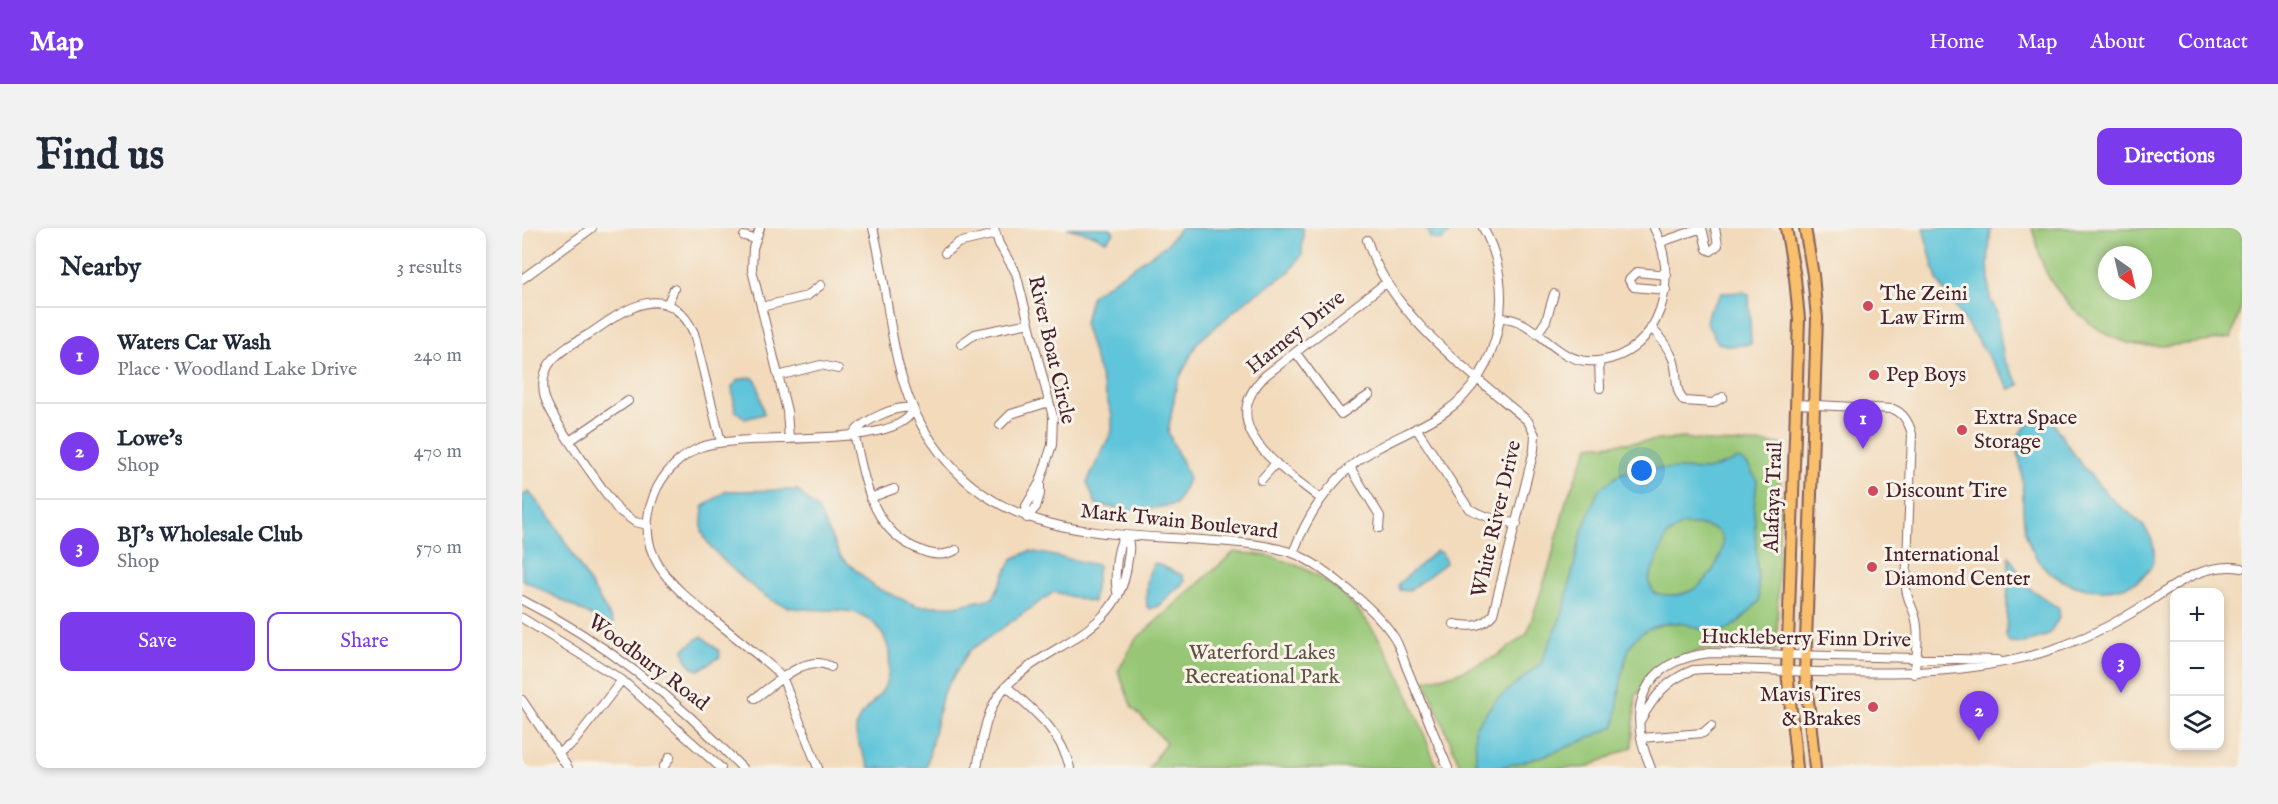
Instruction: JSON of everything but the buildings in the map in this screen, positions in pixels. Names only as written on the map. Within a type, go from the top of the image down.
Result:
[{"type":"main road","name":"Alafaya Trail","points":[[1786,228],[1799,319],[1787,671],[1797,768]]},
{"type":"main road","name":"Alafaya Trail","points":[[1804,228],[1816,308],[1815,405],[1805,670],[1815,768]]},
{"type":"street","points":[[522,279],[592,228]]},
{"type":"street","points":[[760,228],[755,239],[752,270],[787,411],[789,439]]},
{"type":"street","name":"Mark Twain Boulevard","points":[[873,228],[900,368],[914,409],[934,445],[964,479],[989,498],[1027,518],[1089,533],[1257,543],[1293,553],[1345,586],[1393,634],[1448,768]]},
{"type":"street","points":[[1293,553],[1305,522],[1321,499],[1350,467],[1385,442],[1446,411],[1477,377],[1491,354],[1501,318],[1501,282],[1494,254],[1483,228]]},
{"type":"street","points":[[1501,318],[1509,318],[1524,324],[1560,353],[1582,360],[1599,361],[1626,350],[1651,327],[1660,310],[1666,290],[1667,275],[1661,242],[1654,228]]},
{"type":"street","points":[[1661,242],[1702,228],[1707,249],[1711,251],[1718,245],[1715,228]]},
{"type":"street","points":[[945,253],[958,243],[995,231]]},
{"type":"street","name":"River Boat Circle","points":[[995,231],[1016,273],[1049,402],[1053,438],[1040,482],[1026,506],[1027,518]]},
{"type":"street","points":[[744,236],[755,239]]},
{"type":"street","name":"White River Drive","points":[[1367,240],[1373,259],[1387,282],[1438,346],[1528,421],[1535,435],[1534,450],[1517,524],[1493,614],[1486,622],[1474,627],[1454,624]]},
{"type":"street","points":[[1666,290],[1634,286],[1629,280],[1637,272],[1667,275]]},
{"type":"street","name":"Harney Drive","points":[[1321,499],[1276,463],[1252,438],[1246,411],[1259,382],[1387,282]]},
{"type":"street","points":[[761,307],[807,296],[821,285]]},
{"type":"street","points":[[667,305],[674,289]]},
{"type":"street","points":[[1537,334],[1546,321],[1554,294]]},
{"type":"street","points":[[648,525],[635,522],[622,514],[545,401],[543,380],[550,364],[561,353],[630,307],[647,302],[667,305],[680,314],[694,333],[721,442]]},
{"type":"street","points":[[961,344],[975,334],[1029,324]]},
{"type":"street","points":[[1651,327],[1665,343],[1673,359],[1678,395],[1684,401],[1713,403],[1723,397]]},
{"type":"street","points":[[1296,353],[1341,414],[1369,395]]},
{"type":"street","points":[[1599,361],[1600,388]]},
{"type":"street","points":[[778,376],[821,365],[838,369]]},
{"type":"street","points":[[571,440],[628,401]]},
{"type":"street","points":[[1000,425],[1011,414],[1049,402]]},
{"type":"street","points":[[1797,404],[1893,409],[1898,411],[1910,425],[1912,434],[1906,588],[1916,622],[1917,658],[1914,674]]},
{"type":"street","points":[[819,768],[783,679],[773,668],[668,581],[652,553],[648,525],[654,494],[670,469],[693,451],[721,442],[854,433],[866,435],[908,419],[914,409],[901,407],[862,425],[854,433]]},
{"type":"street","points":[[1416,428],[1469,508],[1488,518],[1517,524]]},
{"type":"street","points":[[854,433],[870,498],[887,527],[909,545],[938,555],[956,550]]},
{"type":"street","points":[[1261,480],[1276,463]]},
{"type":"street","points":[[1350,467],[1380,516],[1379,528]]},
{"type":"street","points":[[870,498],[894,489]]},
{"type":"street","points":[[977,768],[989,714],[1006,686],[1098,622],[1111,609],[1118,596],[1116,585],[1120,543],[1126,535]]},
{"type":"street","name":"Huckleberry Finn Drive","points":[[1640,721],[1656,693],[1671,680],[1693,670],[1805,670],[1914,674],[1960,671],[2012,660],[2069,644],[2098,631],[2198,572],[2224,566],[2242,568]]},
{"type":"street","name":"Woodbury Road","points":[[522,600],[549,614],[624,663],[701,725],[742,768]]},
{"type":"street","name":"Woodbury Road","points":[[522,618],[622,680],[721,768]]},
{"type":"street","name":"Huckleberry Finn Drive","points":[[1651,768],[1641,738],[1637,713],[1645,690],[1656,675],[1673,662],[1692,655],[1710,653],[1788,654],[2012,660]]},
{"type":"street","points":[[755,698],[811,662],[819,662],[831,667]]},
{"type":"street","points":[[558,753],[573,743],[622,680]]},
{"type":"street","points":[[1006,686],[1053,731],[1064,749],[1070,768]]},
{"type":"street","points":[[522,700],[568,768]]},
{"type":"street","points":[[1641,738],[1703,733],[1711,726]]},
{"type":"street","points":[[663,768],[670,757]]},
{"type":"green space","points":[[2032,228],[2242,228],[2242,305],[2231,338],[2177,345],[2135,345],[2102,331],[2071,307],[2045,271]]},
{"type":"green space","points":[[1684,438],[1711,442],[1781,444],[1777,642],[1780,644],[1777,650],[1767,652],[1702,650],[1670,660],[1636,695],[1632,747],[1585,768],[1461,768],[1425,680],[1455,674],[1497,656],[1527,634],[1551,561],[1566,501],[1589,446]]},
{"type":"green space","name":"Waterford Lakes Recreational Park","points":[[1234,552],[1275,558],[1309,571],[1337,590],[1361,614],[1381,641],[1398,672],[1437,768],[1149,768],[1166,742],[1132,707],[1118,671],[1135,640]]},
{"type":"water","points":[[1067,228],[1111,228],[1114,233],[1106,241],[1095,235]]},
{"type":"water","points":[[1180,228],[1303,228],[1302,255],[1289,272],[1247,300],[1197,343],[1177,383],[1168,432],[1189,478],[1176,504],[1139,511],[1096,505],[1087,482],[1112,431],[1112,415],[1084,323],[1092,295],[1166,245]]},
{"type":"water","points":[[1427,228],[1454,228],[1441,241],[1430,238]]},
{"type":"water","points":[[1923,228],[1991,228],[1988,263],[1990,299],[1996,310],[2004,360],[2020,385],[2010,389],[1937,280]]},
{"type":"water","points":[[1722,293],[1749,294],[1751,344],[1730,346],[1718,343],[1706,322],[1709,311]]},
{"type":"water","points":[[752,377],[757,382],[764,414],[745,419],[735,410],[732,387],[738,380]]},
{"type":"water","points":[[2043,416],[2051,419],[2072,452],[2096,482],[2147,530],[2154,557],[2146,573],[2130,585],[2108,590],[2083,588],[2059,579],[2039,561],[2024,527],[2022,475],[2017,447],[2019,434]]},
{"type":"water","points":[[1739,459],[1748,465],[1757,481],[1754,508],[1759,601],[1736,624],[1719,632],[1671,623],[1654,627],[1639,636],[1633,642],[1626,658],[1615,726],[1584,741],[1531,760],[1480,768],[1476,761],[1475,727],[1495,701],[1541,663],[1563,612],[1582,531],[1599,489],[1620,474],[1644,468],[1708,470]],"holes":[[[1682,525],[1710,527],[1716,530],[1723,541],[1718,561],[1707,578],[1693,590],[1675,595],[1654,593],[1648,581],[1666,537]]]},
{"type":"water","points":[[797,490],[818,510],[841,557],[876,588],[917,606],[955,606],[993,598],[1012,559],[1030,551],[1098,565],[1093,602],[1054,592],[969,651],[943,693],[926,768],[870,768],[859,745],[856,727],[862,713],[881,693],[888,676],[889,649],[879,628],[868,618],[855,613],[841,610],[795,608],[772,600],[750,584],[715,552],[702,531],[703,507],[726,491]]},
{"type":"water","points":[[529,492],[554,523],[613,622],[614,628],[522,579],[522,496]]},
{"type":"water","points":[[1436,551],[1442,553],[1446,563],[1408,591],[1399,590],[1398,584]]},
{"type":"water","points":[[2009,556],[2028,587],[2059,609],[2059,618],[2048,635],[2024,643],[2009,642],[2006,636]]},
{"type":"water","points":[[1155,563],[1182,575],[1185,581],[1158,606],[1150,609],[1147,607],[1147,584],[1149,572]]},
{"type":"water","points":[[702,636],[719,651],[720,657],[699,670],[688,662],[684,649]]},
{"type":"place","name":"The Zeini Law Firm","points":[[1868,306]]},
{"type":"place","name":"Pep Boys","points":[[1874,375]]},
{"type":"place","name":"Extra Space Storage","points":[[1962,430]]},
{"type":"place","name":"Waters Car Wash","points":[[1863,449]]},
{"type":"place","name":"Discount Tire","points":[[1873,491]]},
{"type":"place","name":"International Diamond Center","points":[[1872,567]]},
{"type":"place","name":"BJ's Wholesale Club","points":[[2121,693]]},
{"type":"place","name":"Mavis Tires & Brakes","points":[[1873,707]]},
{"type":"place","name":"Lowe's","points":[[1979,741]]}]
